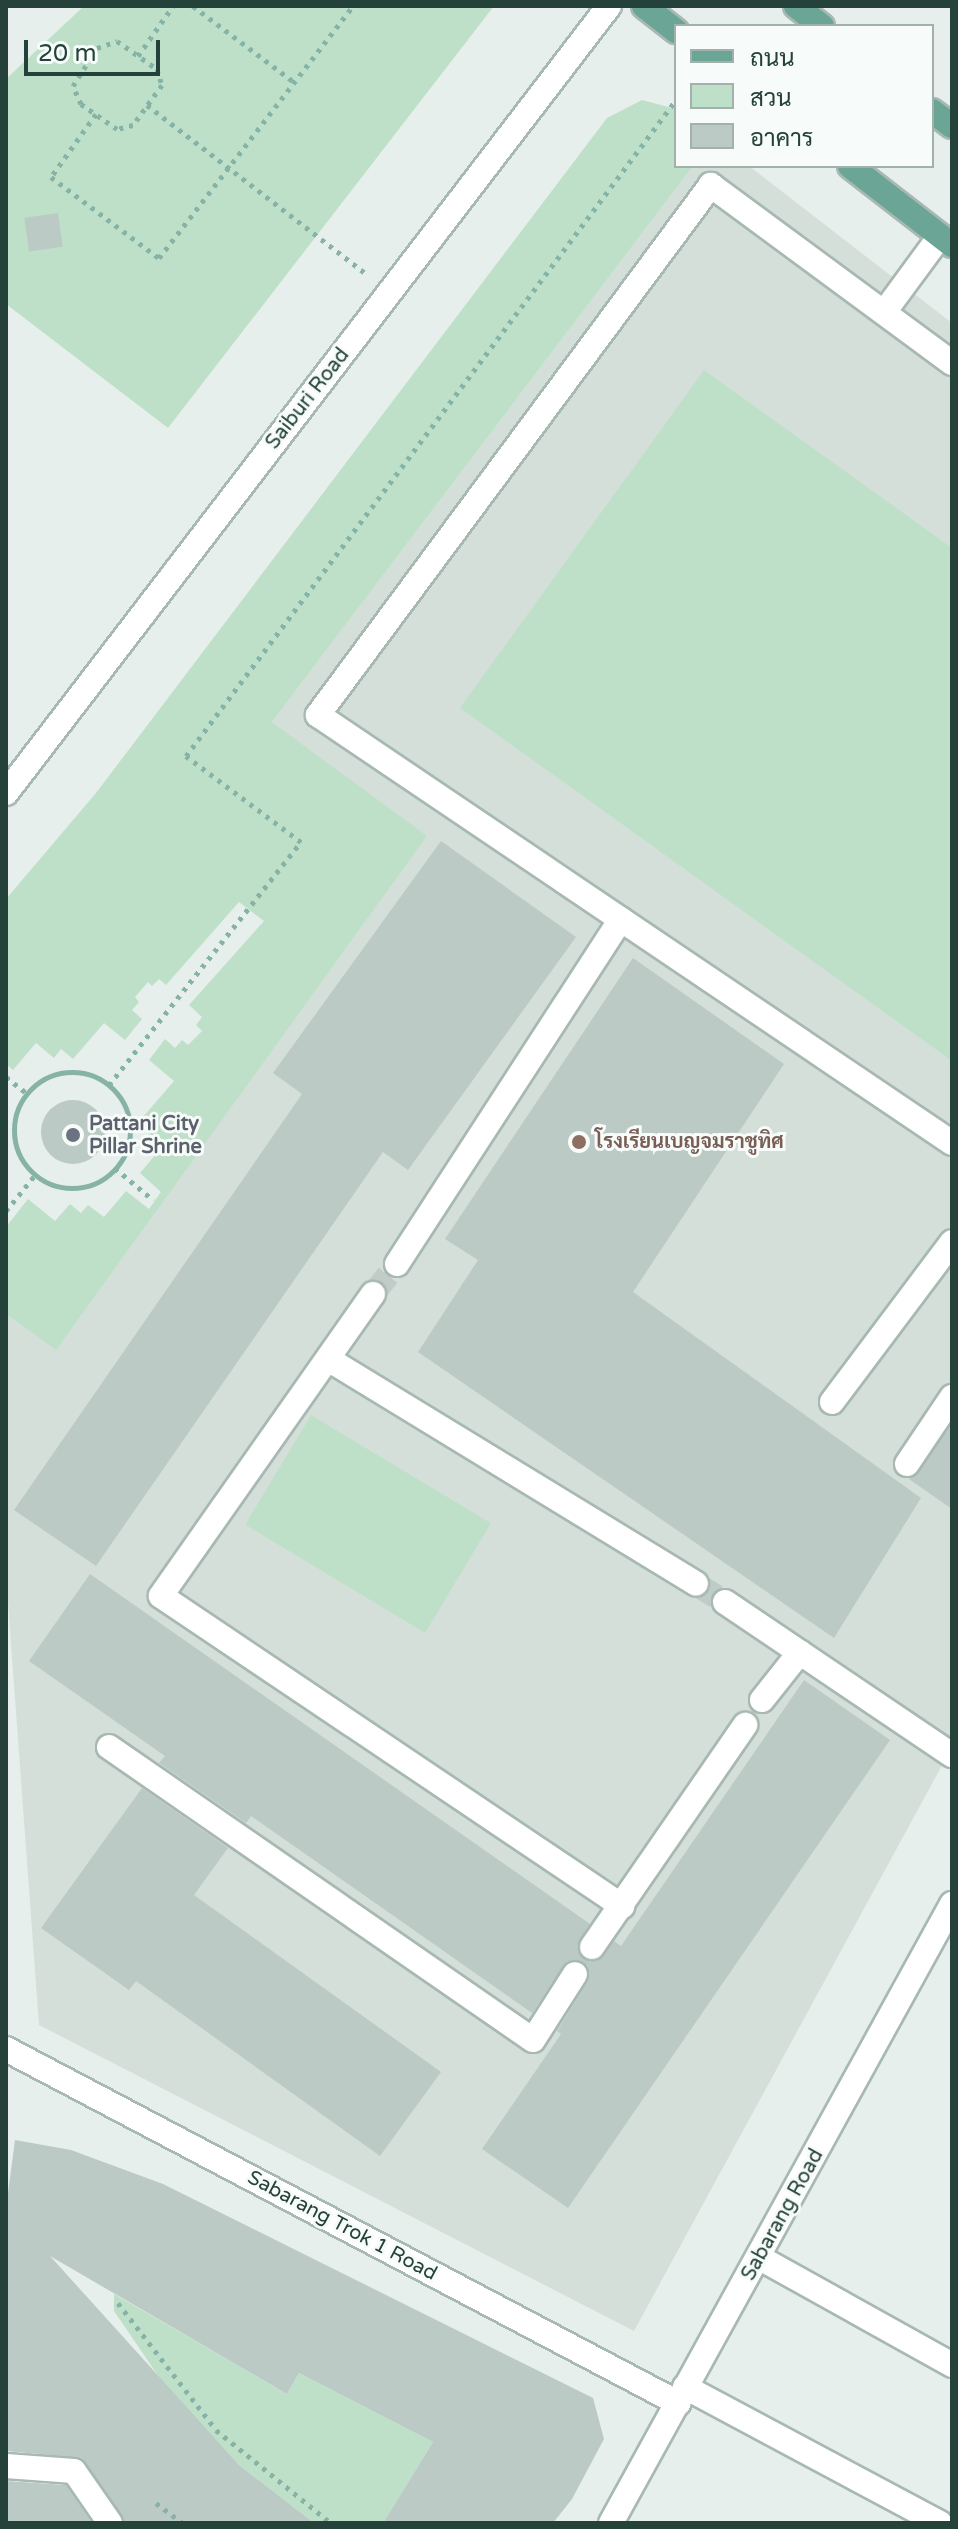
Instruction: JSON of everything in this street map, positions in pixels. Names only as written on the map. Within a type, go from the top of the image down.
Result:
[{"type":"main road","points":[[796,6],[819,24]]},
{"type":"main road","points":[[934,112],[952,126]]},
{"type":"main road","points":[[853,168],[948,233]]},
{"type":"street","name":"Saiburi Road","points":[[6,793],[609,6]]},
{"type":"street","points":[[952,363],[711,185],[318,715],[952,1143]]},
{"type":"street","points":[[885,311],[948,233]]},
{"type":"street","points":[[397,1264],[621,919]]},
{"type":"street","points":[[832,1402],[952,1242]]},
{"type":"street","points":[[373,1294],[161,1596],[622,1906]]},
{"type":"street","points":[[328,1359],[696,1584]]},
{"type":"street","points":[[907,1464],[952,1397]]},
{"type":"street","points":[[725,1602],[952,1755]]},
{"type":"street","points":[[762,1700],[800,1652]]},
{"type":"street","points":[[592,1947],[745,1725]]},
{"type":"street","points":[[109,1747],[533,2040],[575,1974]]},
{"type":"street","name":"Sabarang Road","points":[[611,2523],[760,2258],[952,1904]]},
{"type":"street","name":"Sabarang Trok 1 Road","points":[[6,2049],[682,2395],[940,2523]]},
{"type":"street","points":[[760,2258],[952,2365]]},
{"type":"street","points":[[6,2466],[74,2471],[110,2523]]},
{"type":"path","points":[[138,56],[173,6]]},
{"type":"path","points":[[193,6],[294,82]]},
{"type":"path","points":[[96,114],[51,177],[159,258],[353,6]]},
{"type":"path","points":[[117,41],[138,56],[157,69],[162,85],[133,125],[117,129],[81,104],[73,86],[97,48],[117,41]]},
{"type":"path","points":[[109,1085],[301,842],[186,756],[674,103]]},
{"type":"path","points":[[147,105],[390,292]]},
{"type":"path","points":[[66,1072],[109,1085],[127,1110],[130,1130],[115,1168],[87,1186],[68,1188],[35,1175],[15,1141],[14,1122],[28,1094],[66,1072]]},
{"type":"path","points":[[6,1077],[28,1094]]},
{"type":"path","points":[[115,1168],[153,1200]]},
{"type":"path","points":[[6,1211],[35,1175]]},
{"type":"path","points":[[118,2303],[216,2430],[323,2521],[331,2523]]},
{"type":"path","points":[[156,2503],[183,2523]]},
{"type":"shaded area","name":"โรงเรียนเบญจมราชูทิศ","points":[[691,168],[752,168],[952,323],[952,1747],[634,2331],[39,2025],[6,1576],[6,1314],[56,1349],[426,837],[272,722]]},
{"type":"green space","points":[[84,6],[494,6],[168,428],[6,304],[6,79]]},
{"type":"green space","points":[[642,100],[674,108],[674,168],[691,168],[272,722],[427,836],[56,1350],[6,1314],[6,1227],[28,1199],[55,1221],[70,1204],[81,1213],[88,1205],[104,1217],[126,1191],[149,1209],[161,1192],[140,1173],[162,1147],[148,1135],[154,1126],[143,1117],[174,1081],[149,1060],[165,1039],[175,1048],[182,1040],[188,1045],[202,1031],[196,1025],[202,1017],[189,1005],[264,921],[239,902],[166,985],[159,979],[152,986],[148,982],[135,997],[139,1002],[132,1010],[142,1019],[125,1040],[104,1023],[73,1059],[61,1049],[54,1058],[36,1043],[13,1070],[6,1064],[6,899],[96,793],[607,118]]},
{"type":"green space","points":[[704,370],[952,548],[952,1061],[460,708]]},
{"type":"green space","points":[[311,1415],[491,1523],[425,1633],[245,1525]]},
{"type":"green space","points":[[114,2294],[287,2394],[299,2373],[433,2442],[383,2523],[314,2523],[239,2465],[161,2380],[114,2311]]},
{"type":"building","points":[[58,213],[63,247],[29,251],[24,218]]},
{"type":"building","points":[[441,841],[576,937],[408,1170],[383,1152],[96,1566],[14,1510],[302,1094],[273,1073]]},
{"type":"building","points":[[633,958],[784,1064],[633,1292],[921,1498],[834,1638],[418,1352],[478,1260],[445,1239]]},
{"type":"building","name":"Pattani City Pillar Shrine","points":[[67,1100],[79,1100],[96,1109],[103,1120],[103,1144],[96,1155],[79,1164],[67,1164],[55,1159],[46,1150],[41,1138],[41,1126],[46,1114],[55,1105]]},
{"type":"building","points":[[952,1424],[952,1509],[909,1479]]},
{"type":"building","points":[[90,1574],[590,1924],[577,1947],[590,1962],[614,1941],[621,1946],[804,1680],[890,1740],[568,2208],[482,2149],[561,2034],[557,2031],[588,1981],[588,1966],[567,1961],[532,2013],[251,1816],[246,1823],[159,1763],[165,1756],[29,1661]]},
{"type":"building","points":[[142,1788],[228,1848],[194,1895],[441,2072],[380,2156],[136,1981],[129,1990],[41,1928]]},
{"type":"building","points":[[15,2140],[71,2150],[163,2184],[593,2398],[604,2439],[572,2499],[553,2523],[383,2523],[433,2442],[299,2373],[287,2394],[50,2256],[239,2465],[314,2523],[125,2523],[82,2458],[6,2451],[6,2208]]},
{"type":"building","points":[[6,2481],[66,2485],[92,2523],[6,2523]]},
{"type":"tunnel","points":[[373,1294],[397,1264]]},
{"type":"tunnel","points":[[696,1584],[725,1602]]},
{"type":"place","name":"Pattani City Pillar Shrine","points":[[73,1135]]},
{"type":"place","name":"โรงเรียนเบญจมราชูทิศ","points":[[579,1142]]}]
